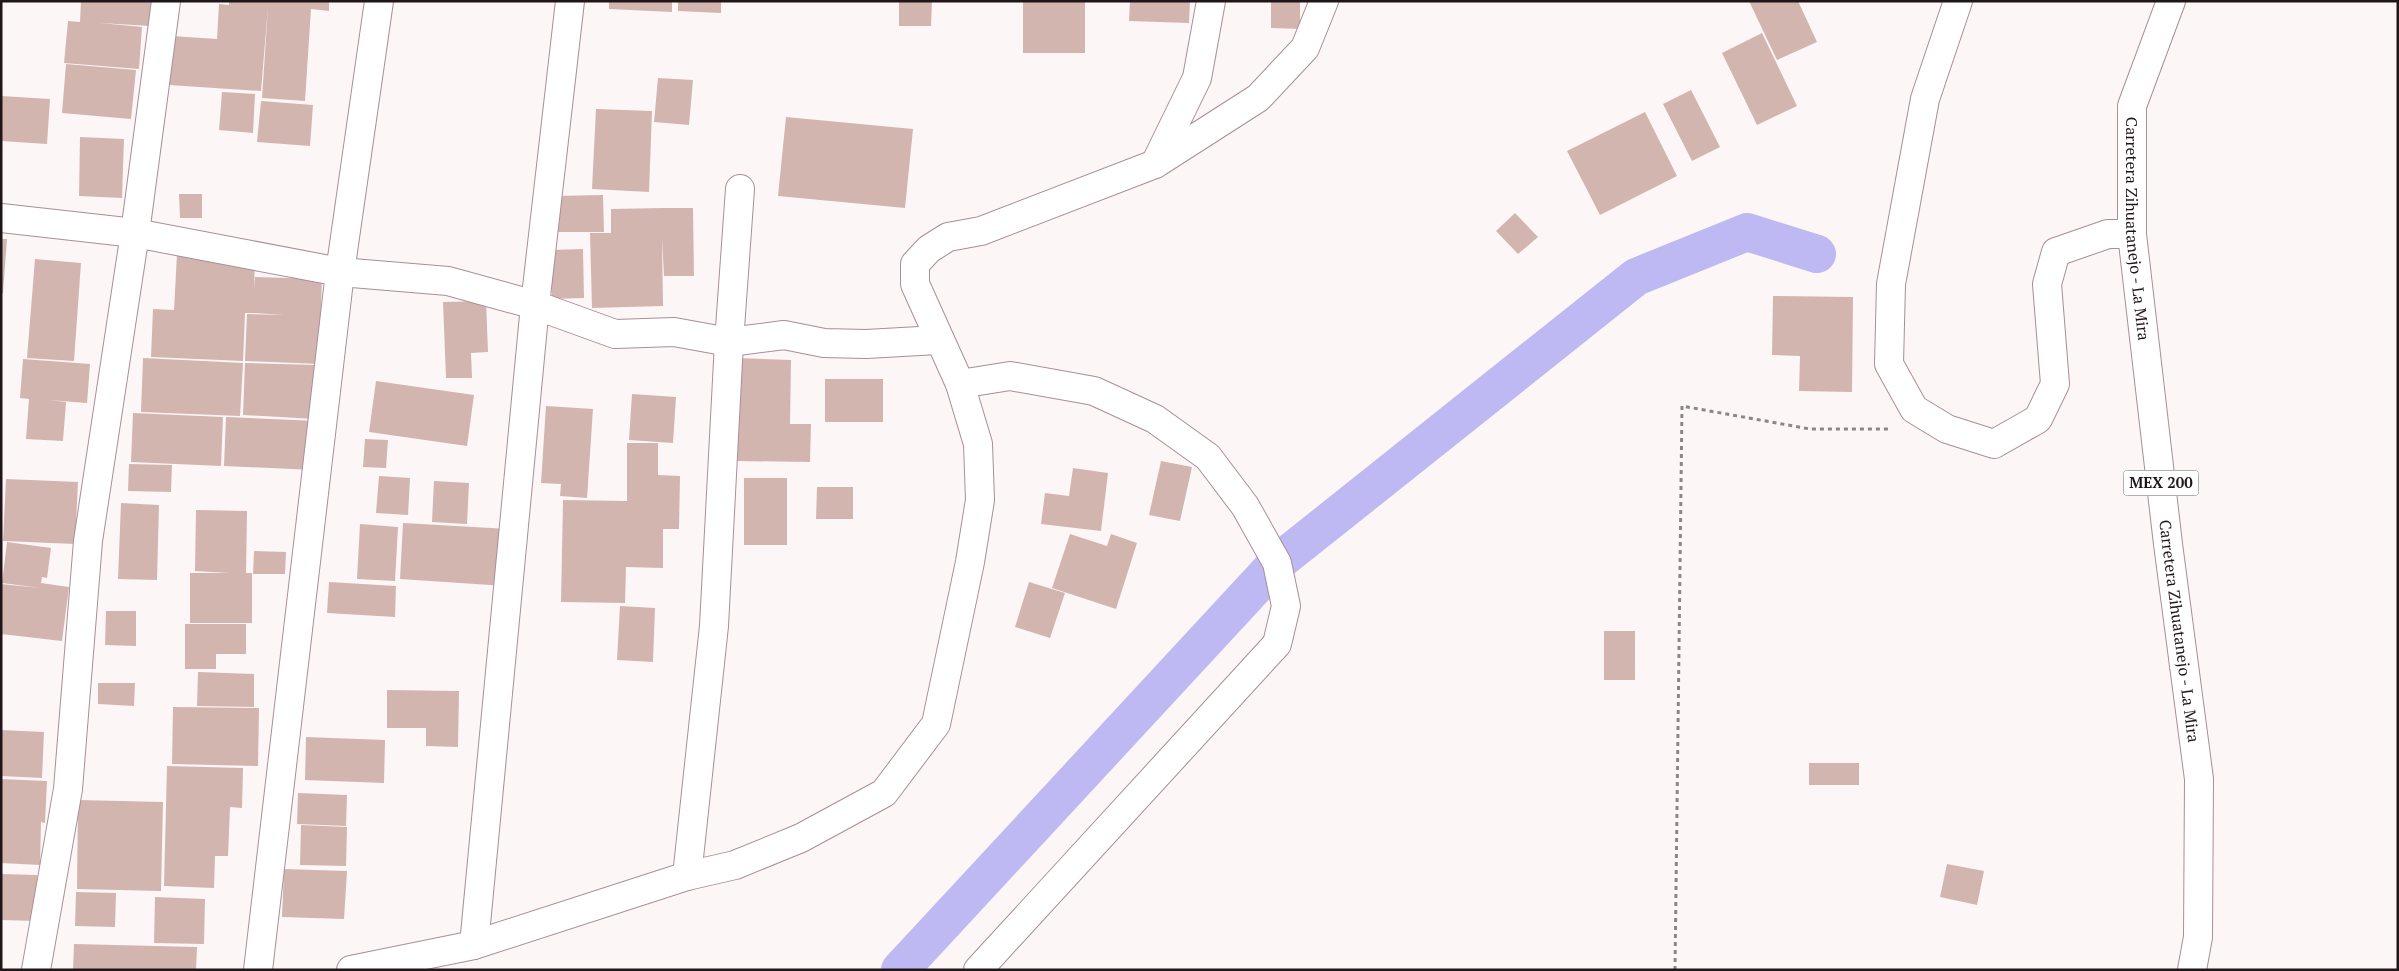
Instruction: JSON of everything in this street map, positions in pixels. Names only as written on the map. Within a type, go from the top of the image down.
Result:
[{"type":"main road","points":[[36,970],[68,789],[88,541],[135,233],[166,1]]},
{"type":"main road","points":[[258,970],[340,272],[379,1]]},
{"type":"main road","points":[[474,945],[535,305],[570,1]]},
{"type":"main road","points":[[1155,164],[1197,78],[1210,1]]},
{"type":"main road","points":[[351,970],[474,945],[687,876],[735,865],[801,838],[884,793],[936,724],[970,562],[980,500],[978,444],[960,384],[938,340],[915,284],[915,264],[929,248],[948,237],[981,231],[1155,164],[1258,98],[1305,48],[1324,1]]},
{"type":"main road","points":[[1958,1],[1925,99],[1891,284],[1889,364],[1914,409],[1947,429],[1994,444],[2038,419],[2055,384],[2047,284],[2056,252],[2108,234],[2132,234]]},
{"type":"main road","name":"Carretera Zihuatanejo - La Mira","points":[[2171,1],[2132,106],[2132,234],[2168,544],[2199,779],[2198,937],[2192,970]]},
{"type":"main road","points":[[687,876],[714,626],[729,342],[740,190]]},
{"type":"main road","points":[[1,218],[135,233],[340,272],[448,281],[535,305],[615,334],[674,332],[729,342],[784,335],[824,343],[866,344],[938,340]]},
{"type":"main road","points":[[960,384],[1010,376],[1094,391],[1155,419],[1208,457],[1245,506],[1277,563],[1286,606],[1277,644],[978,970]]},
{"type":"path","points":[[1676,970],[1682,406],[1810,429],[1898,429]]},
{"type":"building","points":[[81,1],[152,1],[150,26],[100,23],[142,27],[139,69],[64,63],[68,21],[80,22]]},
{"type":"building","points":[[229,1],[329,1],[329,11],[311,9],[305,101],[262,98],[268,7],[261,91],[169,85],[172,36],[217,39],[219,4],[229,5]]},
{"type":"building","points":[[609,1],[672,1],[672,12],[609,9]]},
{"type":"building","points":[[678,1],[721,1],[721,13],[678,11]]},
{"type":"building","points":[[899,1],[932,1],[931,26],[899,26]]},
{"type":"building","points":[[1023,1],[1085,1],[1085,53],[1023,53]]},
{"type":"building","points":[[1130,1],[1190,1],[1189,23],[1129,21]]},
{"type":"building","points":[[1271,1],[1300,1],[1300,29],[1271,28]]},
{"type":"building","points":[[1749,1],[1798,1],[1817,42],[1777,60]]},
{"type":"building","points":[[1762,33],[1797,106],[1757,125],[1722,53]]},
{"type":"building","points":[[66,64],[136,70],[131,119],[62,113]]},
{"type":"building","points":[[658,78],[693,80],[689,125],[654,122]]},
{"type":"building","points":[[1691,90],[1720,147],[1692,161],[1663,104]]},
{"type":"building","points":[[222,92],[255,94],[253,133],[219,130]]},
{"type":"building","points":[[1,96],[50,99],[47,144],[1,141]]},
{"type":"building","points":[[261,101],[313,105],[310,146],[257,142]]},
{"type":"building","points":[[596,109],[652,111],[649,192],[592,189]]},
{"type":"building","points":[[1645,112],[1677,176],[1600,215],[1567,151]]},
{"type":"building","points":[[786,117],[913,129],[905,208],[778,196]]},
{"type":"building","points":[[80,137],[124,139],[122,198],[79,196]]},
{"type":"building","points":[[179,194],[202,194],[202,218],[180,218]]},
{"type":"building","points":[[603,195],[604,232],[556,232],[555,196]]},
{"type":"building","points":[[693,208],[694,276],[664,276],[662,238],[663,306],[592,308],[590,233],[611,233],[611,209]]},
{"type":"building","points":[[1515,213],[1538,237],[1518,254],[1496,231]]},
{"type":"building","points":[[1,239],[7,239],[3,293],[1,293]]},
{"type":"building","points":[[583,249],[584,298],[552,299],[551,250]]},
{"type":"building","points":[[177,254],[255,257],[254,289],[255,277],[322,279],[319,364],[245,361],[247,314],[284,315],[253,313],[245,313],[243,361],[151,357],[153,309],[174,310]]},
{"type":"building","points":[[35,259],[81,263],[74,361],[27,358]]},
{"type":"building","points":[[1773,296],[1853,297],[1852,392],[1799,391],[1800,356],[1772,355]]},
{"type":"building","points":[[486,301],[488,352],[471,353],[472,378],[446,378],[443,302]]},
{"type":"building","points":[[143,358],[243,363],[240,416],[141,412]]},
{"type":"building","points":[[738,358],[791,360],[790,424],[811,424],[810,462],[736,461]]},
{"type":"building","points":[[23,359],[90,364],[87,403],[48,400],[66,402],[63,441],[26,439],[29,399],[20,398]]},
{"type":"building","points":[[245,363],[317,365],[315,419],[243,415]]},
{"type":"building","points":[[825,379],[883,379],[883,422],[825,422]]},
{"type":"building","points":[[376,381],[474,395],[467,446],[369,432]]},
{"type":"building","points":[[632,394],[676,397],[673,443],[629,440]]},
{"type":"building","points":[[546,406],[593,409],[587,498],[560,496],[561,484],[541,483]]},
{"type":"building","points":[[133,413],[223,417],[221,466],[131,462]]},
{"type":"building","points":[[226,417],[316,421],[314,470],[224,466]]},
{"type":"building","points":[[365,439],[388,440],[386,468],[363,467]]},
{"type":"building","points":[[627,443],[658,443],[658,475],[680,476],[679,529],[663,529],[663,568],[626,567],[625,603],[561,602],[563,500],[627,501]]},
{"type":"building","points":[[1161,461],[1192,467],[1180,521],[1149,515]]},
{"type":"building","points":[[129,464],[172,465],[171,492],[128,491]]},
{"type":"building","points":[[1073,468],[1108,473],[1101,531],[1041,524],[1045,493],[1069,496]]},
{"type":"building","points":[[379,476],[410,478],[408,515],[376,513]]},
{"type":"building","points":[[744,478],[787,478],[787,545],[744,545]]},
{"type":"building","points":[[6,479],[78,482],[75,544],[3,541]]},
{"type":"building","points":[[434,481],[469,483],[467,524],[432,522]]},
{"type":"building","points":[[817,487],[853,487],[853,519],[816,519]]},
{"type":"building","points":[[121,503],[159,505],[157,580],[118,579]]},
{"type":"building","points":[[196,510],[247,511],[246,573],[252,573],[252,623],[190,623],[190,573],[229,573],[195,571]]},
{"type":"building","points":[[403,523],[509,529],[505,586],[400,579]]},
{"type":"building","points":[[360,524],[398,527],[395,581],[357,579]]},
{"type":"building","points":[[1070,534],[1107,546],[1111,534],[1137,543],[1116,609],[1052,588]]},
{"type":"building","points":[[7,542],[51,548],[47,578],[42,577],[41,583],[69,587],[62,641],[1,634],[1,584],[41,588],[2,583]]},
{"type":"building","points":[[254,551],[286,552],[285,574],[253,574]]},
{"type":"building","points":[[329,582],[396,586],[395,617],[327,613]]},
{"type":"building","points":[[1029,582],[1065,593],[1050,638],[1015,627]]},
{"type":"building","points":[[620,606],[655,608],[653,662],[617,660]]},
{"type":"building","points":[[106,611],[136,611],[136,646],[105,645]]},
{"type":"building","points":[[185,624],[246,624],[246,654],[216,654],[216,669],[185,669]]},
{"type":"building","points":[[1604,631],[1635,631],[1635,680],[1604,680]]},
{"type":"building","points":[[198,672],[254,674],[254,707],[197,706]]},
{"type":"building","points":[[98,683],[135,683],[134,706],[98,704]]},
{"type":"building","points":[[387,690],[459,691],[458,747],[426,746],[426,728],[387,728]]},
{"type":"building","points":[[173,707],[259,708],[258,766],[172,764]]},
{"type":"building","points":[[1,730],[44,732],[42,778],[1,776]]},
{"type":"building","points":[[306,737],[385,740],[384,783],[305,780]]},
{"type":"building","points":[[1809,763],[1859,763],[1859,785],[1809,785]]},
{"type":"building","points":[[167,766],[243,768],[242,808],[230,807],[228,856],[215,856],[214,888],[164,886]]},
{"type":"building","points":[[1,779],[47,781],[45,823],[41,822],[40,865],[1,863]]},
{"type":"building","points":[[298,793],[347,795],[346,826],[297,824]]},
{"type":"building","points":[[78,800],[163,802],[161,891],[77,889]]},
{"type":"building","points":[[301,825],[347,827],[346,866],[300,865]]},
{"type":"building","points":[[1947,864],[1984,871],[1977,905],[1940,897]]},
{"type":"building","points":[[284,869],[347,871],[344,919],[282,917]]},
{"type":"building","points":[[1,874],[37,875],[36,921],[1,920]]},
{"type":"building","points":[[76,892],[116,893],[115,927],[75,926]]},
{"type":"building","points":[[155,897],[205,899],[204,944],[154,943]]},
{"type":"building","points":[[74,944],[197,947],[196,970],[73,970]]},
{"type":"waterway","points":[[900,970],[1277,563],[1636,277],[1747,232],[1817,254]]}]
